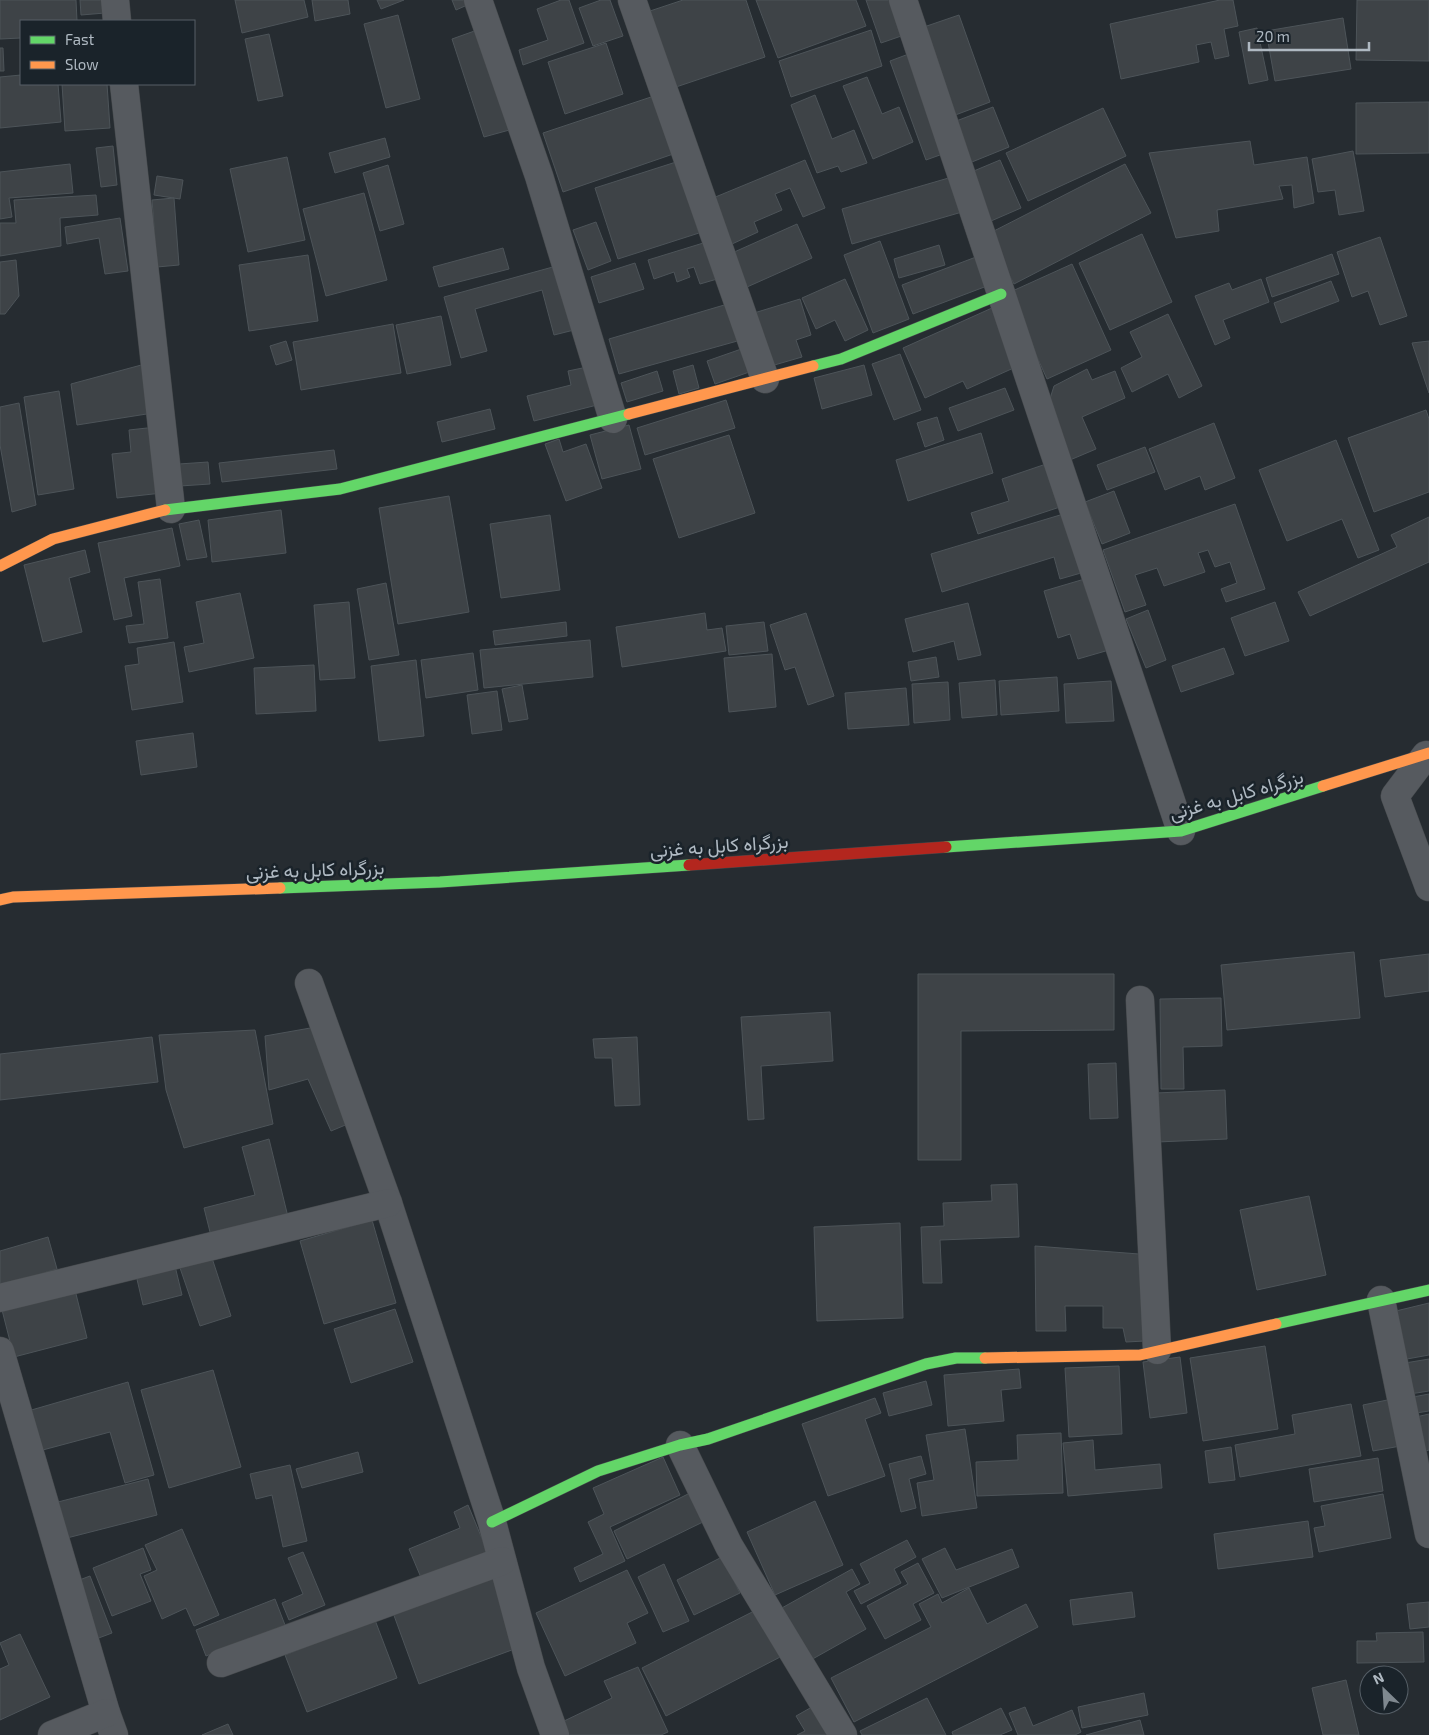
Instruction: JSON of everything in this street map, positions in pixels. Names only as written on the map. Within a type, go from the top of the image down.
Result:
[{"type":"main road","points":[[0,566],[53,539],[171,509],[340,489],[841,359],[1001,294]]},
{"type":"main road","name":"بزرگراه کابل به غزنی","points":[[0,900],[13,897],[440,882],[1181,831],[1428,754]]},
{"type":"main road","points":[[492,1522],[598,1470],[680,1445],[708,1439],[926,1364],[956,1358],[1140,1355],[1429,1290]]},
{"type":"street","points":[[115,0],[118,20]]},
{"type":"street","points":[[478,0],[538,176],[614,419]]},
{"type":"street","points":[[632,0],[765,379]]},
{"type":"street","points":[[903,0],[1181,831]]},
{"type":"street","points":[[124,85],[171,509]]},
{"type":"street","points":[[1428,754],[1395,796],[1429,887]]},
{"type":"street","points":[[308,983],[388,1202],[492,1522],[532,1668],[555,1735]]},
{"type":"street","points":[[1140,1000],[1158,1350]]},
{"type":"street","points":[[0,1298],[388,1202]]},
{"type":"street","points":[[1381,1300],[1429,1534]]},
{"type":"street","points":[[0,1352],[110,1724],[52,1735]]},
{"type":"street","points":[[680,1445],[729,1546],[843,1735]]},
{"type":"street","points":[[220,1663],[502,1561]]},
{"type":"building","points":[[0,0],[76,0],[77,20],[20,20],[20,38],[0,39]]},
{"type":"building","points":[[80,0],[104,0],[105,13],[81,15]]},
{"type":"building","points":[[235,0],[304,0],[308,17],[242,33]]},
{"type":"building","points":[[312,0],[348,0],[350,14],[315,21]]},
{"type":"building","points":[[377,0],[404,0],[381,9]]},
{"type":"building","points":[[452,0],[473,0],[474,2],[456,10]]},
{"type":"building","points":[[561,0],[569,0],[584,43],[523,65],[519,50],[548,40],[537,9]]},
{"type":"building","points":[[601,0],[610,0],[623,36],[593,46],[579,8]]},
{"type":"building","points":[[683,0],[746,0],[765,57],[676,87],[650,11]]},
{"type":"building","points":[[756,0],[856,0],[866,26],[778,58]]},
{"type":"building","points":[[866,0],[899,0],[910,33],[881,43]]},
{"type":"building","points":[[1220,0],[1233,0],[1238,26],[1224,29],[1229,56],[1215,59],[1211,42],[1196,45],[1199,62],[1121,79],[1110,24]]},
{"type":"building","points":[[1357,0],[1429,0],[1429,61],[1356,60]]},
{"type":"building","points":[[398,15],[420,99],[386,108],[364,24]]},
{"type":"building","points":[[959,15],[990,102],[950,117],[918,29]]},
{"type":"building","points":[[1343,18],[1351,69],[1275,81],[1266,31]]},
{"type":"building","points":[[1257,28],[1268,80],[1249,84],[1239,32]]},
{"type":"building","points":[[480,29],[513,129],[484,137],[452,39]]},
{"type":"building","points":[[871,30],[882,66],[791,97],[779,61]]},
{"type":"building","points":[[269,34],[283,96],[258,101],[245,39]]},
{"type":"building","points":[[606,43],[623,94],[565,114],[548,62]]},
{"type":"building","points":[[0,48],[3,48],[4,71],[0,71]]},
{"type":"building","points":[[914,52],[951,151],[926,160],[890,61]]},
{"type":"building","points":[[20,75],[20,85],[58,85],[61,122],[0,128],[0,77]]},
{"type":"building","points":[[867,77],[882,114],[899,107],[913,142],[873,159],[843,86]]},
{"type":"building","points":[[62,85],[107,85],[110,128],[65,131]]},
{"type":"building","points":[[660,94],[679,152],[563,192],[543,133]]},
{"type":"building","points":[[815,95],[832,139],[854,130],[867,163],[841,172],[838,166],[817,173],[791,105]]},
{"type":"building","points":[[1429,102],[1429,153],[1356,154],[1356,103]]},
{"type":"building","points":[[993,107],[1009,147],[967,164],[951,123]]},
{"type":"building","points":[[1103,108],[1126,156],[1028,201],[1006,153]]},
{"type":"building","points":[[385,138],[390,157],[335,173],[329,153]]},
{"type":"building","points":[[1250,141],[1254,165],[1307,157],[1314,203],[1294,208],[1292,185],[1279,186],[1283,199],[1217,210],[1219,231],[1176,238],[1149,153]]},
{"type":"building","points":[[113,146],[117,185],[101,187],[96,148]]},
{"type":"building","points":[[1353,151],[1364,211],[1339,215],[1335,190],[1318,192],[1312,159]]},
{"type":"building","points":[[287,157],[305,240],[248,252],[230,169]]},
{"type":"building","points":[[805,160],[825,208],[803,217],[790,188],[775,194],[782,210],[754,222],[758,232],[732,244],[713,198]]},
{"type":"building","points":[[1000,160],[1021,208],[991,221],[969,173]]},
{"type":"building","points":[[676,162],[699,233],[618,259],[595,188]]},
{"type":"building","points":[[70,164],[73,193],[9,198],[12,217],[0,219],[0,172]]},
{"type":"building","points":[[1125,164],[1151,213],[1014,284],[988,234]]},
{"type":"building","points":[[388,165],[404,224],[380,231],[363,173]]},
{"type":"building","points":[[157,176],[183,180],[180,199],[154,195]]},
{"type":"building","points":[[952,177],[962,212],[852,244],[842,209]]},
{"type":"building","points":[[364,193],[387,280],[326,296],[303,209]]},
{"type":"building","points":[[96,195],[98,215],[60,218],[61,246],[0,256],[0,223],[16,223],[14,200]]},
{"type":"building","points":[[174,198],[179,265],[157,267],[152,200]]},
{"type":"building","points":[[120,218],[128,271],[105,274],[99,238],[67,244],[65,227]]},
{"type":"building","points":[[596,222],[611,261],[588,270],[573,230]]},
{"type":"building","points":[[797,224],[812,258],[747,287],[732,253]]},
{"type":"building","points":[[1142,234],[1172,302],[1110,330],[1079,263]]},
{"type":"building","points":[[1380,237],[1407,316],[1380,325],[1368,291],[1352,297],[1337,252]]},
{"type":"building","points":[[713,240],[724,277],[700,284],[694,267],[687,269],[690,277],[677,282],[674,272],[654,279],[648,260]]},
{"type":"building","points":[[880,241],[909,319],[873,333],[844,255]]},
{"type":"building","points":[[939,245],[945,265],[899,278],[894,259]]},
{"type":"building","points":[[503,248],[509,269],[439,287],[433,267]]},
{"type":"building","points":[[1332,254],[1339,274],[1272,297],[1266,278]]},
{"type":"building","points":[[308,255],[318,321],[249,331],[239,265]]},
{"type":"building","points":[[976,257],[987,286],[913,314],[902,285]]},
{"type":"building","points":[[16,260],[19,296],[5,314],[0,314],[0,262]]},
{"type":"building","points":[[635,263],[644,289],[599,303],[591,277]]},
{"type":"building","points":[[1072,264],[1111,350],[1047,379],[1008,293]]},
{"type":"building","points":[[560,265],[578,329],[554,335],[542,290],[475,309],[487,351],[461,358],[444,297]]},
{"type":"building","points":[[845,279],[868,330],[845,341],[835,320],[816,329],[802,298]]},
{"type":"building","points":[[1261,279],[1269,302],[1223,320],[1230,338],[1215,345],[1195,296],[1229,283],[1232,290]]},
{"type":"building","points":[[1331,281],[1339,301],[1281,323],[1274,303]]},
{"type":"building","points":[[800,299],[811,335],[796,340],[802,357],[771,366],[754,313]]},
{"type":"building","points":[[731,303],[741,340],[619,374],[609,339]]},
{"type":"building","points":[[992,308],[1018,366],[967,389],[963,381],[925,398],[903,348]]},
{"type":"building","points":[[1168,314],[1202,386],[1179,398],[1168,374],[1132,392],[1121,368],[1142,357],[1130,332]]},
{"type":"building","points":[[441,316],[451,365],[407,374],[396,325]]},
{"type":"building","points":[[393,324],[401,373],[301,390],[293,342]]},
{"type":"building","points":[[286,341],[292,360],[276,365],[270,346]]},
{"type":"building","points":[[1429,341],[1429,393],[1412,343]]},
{"type":"building","points":[[747,347],[755,370],[715,384],[707,361]]},
{"type":"building","points":[[900,354],[921,410],[894,420],[872,364]]},
{"type":"building","points":[[145,364],[153,413],[77,425],[71,384]]},
{"type":"building","points":[[693,365],[699,388],[679,394],[673,371]]},
{"type":"building","points":[[864,365],[872,395],[822,409],[814,378]]},
{"type":"building","points":[[592,366],[601,404],[534,421],[527,396],[571,385],[568,371]]},
{"type":"building","points":[[1087,369],[1092,380],[1115,371],[1125,398],[1082,417],[1096,449],[1070,460],[1048,405],[1054,386]]},
{"type":"building","points":[[657,371],[663,391],[627,402],[621,383]]},
{"type":"building","points":[[1005,388],[1014,410],[958,431],[949,408]]},
{"type":"building","points":[[59,391],[74,489],[38,495],[24,397]]},
{"type":"building","points":[[726,400],[735,428],[645,455],[637,428]]},
{"type":"building","points":[[19,403],[36,505],[12,512],[0,445],[0,407]]},
{"type":"building","points":[[490,409],[495,429],[442,442],[437,422]]},
{"type":"building","points":[[1426,410],[1429,419],[1429,492],[1374,512],[1348,438]]},
{"type":"building","points":[[937,417],[944,440],[925,447],[917,423]]},
{"type":"building","points":[[1214,423],[1235,478],[1205,490],[1200,476],[1165,490],[1149,449]]},
{"type":"building","points":[[629,425],[641,469],[602,479],[590,435]]},
{"type":"building","points":[[156,427],[162,493],[117,498],[112,454],[131,452],[129,430]]},
{"type":"building","points":[[981,433],[993,473],[908,501],[896,460]]},
{"type":"building","points":[[729,435],[755,513],[679,538],[653,459]]},
{"type":"building","points":[[559,439],[563,452],[586,444],[602,488],[566,501],[545,444]]},
{"type":"building","points":[[1336,440],[1379,550],[1358,558],[1342,519],[1287,541],[1259,470]]},
{"type":"building","points":[[1145,447],[1155,472],[1107,490],[1097,465]]},
{"type":"building","points":[[334,450],[337,469],[222,482],[219,463]]},
{"type":"building","points":[[208,462],[210,484],[180,486],[179,464]]},
{"type":"building","points":[[1049,463],[1063,506],[978,534],[971,513],[1009,501],[1002,479]]},
{"type":"building","points":[[1114,491],[1130,533],[1102,544],[1085,502]]},
{"type":"building","points":[[449,496],[469,612],[398,624],[379,508]]},
{"type":"building","points":[[1235,504],[1265,589],[1226,602],[1221,589],[1237,583],[1230,562],[1215,567],[1208,550],[1198,553],[1205,572],[1164,586],[1157,568],[1135,575],[1146,605],[1125,612],[1103,550]]},
{"type":"building","points":[[281,510],[286,553],[212,562],[208,520]]},
{"type":"building","points":[[1070,512],[1088,571],[1060,579],[1054,557],[942,592],[931,554]]},
{"type":"building","points":[[550,515],[560,590],[501,598],[490,524]]},
{"type":"building","points":[[1429,517],[1429,562],[1310,616],[1298,592],[1397,547],[1391,535]]},
{"type":"building","points":[[199,520],[207,557],[187,560],[179,524]]},
{"type":"building","points":[[172,528],[180,566],[124,578],[132,616],[114,620],[98,543]]},
{"type":"building","points":[[85,550],[90,572],[69,578],[82,632],[43,642],[24,565]]},
{"type":"building","points":[[1088,578],[1109,650],[1078,659],[1070,634],[1058,638],[1044,591]]},
{"type":"building","points":[[160,579],[168,638],[129,643],[126,626],[144,624],[138,582]]},
{"type":"building","points":[[386,583],[399,655],[369,660],[357,589]]},
{"type":"building","points":[[240,593],[254,658],[189,672],[184,647],[204,643],[196,602]]},
{"type":"building","points":[[349,602],[355,678],[320,680],[314,605]]},
{"type":"building","points":[[1275,602],[1289,641],[1245,656],[1231,618]]},
{"type":"building","points":[[968,603],[981,655],[958,660],[954,641],[913,652],[905,619]]},
{"type":"building","points":[[1148,610],[1166,660],[1146,668],[1126,619]]},
{"type":"building","points":[[705,613],[707,630],[722,628],[726,651],[622,667],[616,627]]},
{"type":"building","points":[[806,613],[834,696],[808,705],[795,667],[785,670],[770,625]]},
{"type":"building","points":[[566,622],[567,636],[495,645],[493,631]]},
{"type":"building","points":[[764,622],[768,651],[729,655],[726,626]]},
{"type":"building","points":[[590,640],[593,677],[484,688],[480,650]]},
{"type":"building","points":[[174,642],[183,702],[132,710],[125,666],[139,664],[137,648]]},
{"type":"building","points":[[1224,648],[1234,674],[1181,692],[1172,666]]},
{"type":"building","points":[[473,653],[478,690],[426,698],[421,660]]},
{"type":"building","points":[[772,654],[776,707],[729,712],[724,658]]},
{"type":"building","points":[[936,657],[939,677],[911,681],[908,662]]},
{"type":"building","points":[[416,660],[424,736],[379,741],[371,666]]},
{"type":"building","points":[[314,665],[316,711],[256,714],[254,668]]},
{"type":"building","points":[[1057,677],[1059,711],[1001,715],[999,681]]},
{"type":"building","points":[[995,680],[997,715],[962,718],[959,683]]},
{"type":"building","points":[[1111,681],[1114,721],[1066,723],[1064,684]]},
{"type":"building","points":[[948,682],[950,720],[914,723],[912,684]]},
{"type":"building","points":[[522,685],[528,719],[509,722],[502,689]]},
{"type":"building","points":[[906,688],[909,725],[848,729],[845,693]]},
{"type":"building","points":[[497,691],[502,730],[472,734],[467,695]]},
{"type":"building","points":[[193,733],[197,767],[141,775],[136,741]]},
{"type":"building","points":[[1354,952],[1360,1018],[1227,1030],[1221,965]]},
{"type":"building","points":[[1429,954],[1429,991],[1385,997],[1380,960]]},
{"type":"building","points":[[918,974],[1114,974],[1114,1030],[961,1031],[961,1160],[918,1160]]},
{"type":"building","points":[[1221,998],[1222,1046],[1183,1047],[1184,1089],[1161,1089],[1160,999]]},
{"type":"building","points":[[830,1012],[833,1061],[761,1066],[764,1119],[748,1120],[741,1017]]},
{"type":"building","points":[[316,1027],[355,1121],[331,1131],[308,1079],[269,1090],[265,1036]]},
{"type":"building","points":[[255,1030],[273,1124],[184,1148],[166,1090],[159,1035]]},
{"type":"building","points":[[152,1037],[158,1082],[0,1100],[0,1054]]},
{"type":"building","points":[[637,1037],[640,1105],[615,1106],[612,1058],[595,1058],[593,1039]]},
{"type":"building","points":[[1116,1063],[1118,1118],[1090,1119],[1088,1064]]},
{"type":"building","points":[[1225,1090],[1227,1139],[1157,1142],[1156,1093]]},
{"type":"building","points":[[269,1139],[288,1217],[211,1236],[204,1208],[255,1195],[242,1147]]},
{"type":"building","points":[[1017,1184],[1019,1237],[940,1240],[942,1283],[923,1283],[921,1227],[944,1226],[943,1203],[992,1201],[991,1185]]},
{"type":"building","points":[[1309,1196],[1326,1275],[1257,1290],[1240,1210]]},
{"type":"building","points":[[372,1220],[396,1303],[324,1324],[300,1241]]},
{"type":"building","points":[[900,1223],[903,1318],[817,1321],[814,1227]]},
{"type":"building","points":[[48,1237],[57,1269],[0,1286],[0,1251]]},
{"type":"building","points":[[1035,1246],[1139,1254],[1145,1341],[1126,1342],[1123,1328],[1103,1328],[1103,1306],[1065,1306],[1066,1331],[1036,1331]]},
{"type":"building","points":[[211,1255],[231,1316],[200,1326],[179,1265]]},
{"type":"building","points":[[175,1266],[182,1295],[143,1305],[136,1275]]},
{"type":"building","points":[[75,1290],[87,1338],[14,1357],[2,1310]]},
{"type":"building","points":[[1429,1303],[1429,1355],[1407,1359],[1396,1311]]},
{"type":"building","points":[[395,1309],[413,1362],[351,1383],[334,1329]]},
{"type":"building","points":[[1265,1346],[1278,1429],[1203,1441],[1190,1358]]},
{"type":"building","points":[[1180,1357],[1187,1413],[1150,1418],[1143,1362]]},
{"type":"building","points":[[1429,1359],[1429,1391],[1410,1394],[1405,1363]]},
{"type":"building","points":[[1119,1366],[1122,1434],[1069,1437],[1065,1368]]},
{"type":"building","points":[[1019,1369],[1021,1388],[1001,1390],[1004,1421],[948,1426],[944,1375]]},
{"type":"building","points":[[213,1370],[241,1467],[169,1488],[141,1390]]},
{"type":"building","points":[[926,1381],[932,1405],[889,1416],[883,1393]]},
{"type":"building","points":[[128,1382],[154,1475],[125,1483],[110,1432],[39,1451],[28,1411]]},
{"type":"building","points":[[1429,1394],[1429,1411],[1416,1413],[1413,1397]]},
{"type":"building","points":[[875,1398],[881,1413],[865,1419],[885,1476],[828,1496],[802,1424]]},
{"type":"building","points":[[1397,1398],[1406,1445],[1373,1451],[1363,1405]]},
{"type":"building","points":[[1351,1404],[1361,1456],[1240,1477],[1235,1445],[1295,1434],[1292,1415]]},
{"type":"building","points":[[1429,1414],[1429,1450],[1422,1452],[1416,1417]]},
{"type":"building","points":[[965,1429],[977,1508],[922,1516],[917,1483],[934,1480],[926,1435]]},
{"type":"building","points":[[1061,1433],[1063,1493],[977,1496],[976,1462],[1018,1460],[1017,1435]]},
{"type":"building","points":[[1093,1440],[1095,1470],[1160,1464],[1162,1488],[1068,1496],[1063,1443]]},
{"type":"building","points":[[1231,1447],[1235,1480],[1209,1483],[1205,1451]]},
{"type":"building","points":[[358,1452],[363,1472],[302,1488],[296,1469]]},
{"type":"building","points":[[921,1456],[926,1474],[909,1479],[916,1508],[901,1512],[889,1464]]},
{"type":"building","points":[[663,1457],[680,1495],[610,1527],[625,1561],[580,1582],[574,1568],[603,1554],[588,1522],[604,1514],[593,1488]]},
{"type":"building","points":[[1378,1458],[1383,1491],[1314,1502],[1309,1469]]},
{"type":"building","points":[[290,1465],[307,1541],[283,1547],[272,1495],[256,1499],[250,1474]]},
{"type":"building","points":[[148,1479],[157,1515],[63,1539],[54,1503]]},
{"type":"building","points":[[692,1492],[707,1520],[627,1559],[614,1531]]},
{"type":"building","points":[[1383,1494],[1391,1538],[1319,1552],[1314,1528],[1325,1526],[1321,1506]]},
{"type":"building","points":[[815,1501],[843,1565],[775,1595],[747,1532]]},
{"type":"building","points":[[468,1505],[488,1553],[422,1580],[409,1549],[460,1528],[454,1512]]},
{"type":"building","points":[[1308,1521],[1313,1557],[1218,1569],[1214,1534]]},
{"type":"building","points":[[182,1529],[219,1615],[194,1626],[186,1608],[162,1619],[144,1576],[157,1570],[145,1545]]},
{"type":"building","points":[[907,1540],[916,1557],[894,1569],[901,1583],[861,1604],[854,1591],[870,1583],[860,1564]]},
{"type":"building","points":[[143,1548],[151,1570],[140,1574],[151,1601],[112,1616],[93,1568]]},
{"type":"building","points":[[945,1548],[956,1570],[1012,1549],[1019,1567],[942,1598],[922,1559]]},
{"type":"building","points":[[303,1552],[325,1605],[289,1620],[282,1603],[303,1594],[288,1558]]},
{"type":"building","points":[[722,1557],[740,1593],[694,1615],[677,1580]]},
{"type":"building","points":[[918,1563],[934,1593],[913,1604],[921,1620],[885,1639],[867,1606],[908,1584],[901,1572]]},
{"type":"building","points":[[664,1564],[689,1621],[663,1632],[638,1577]]},
{"type":"building","points":[[852,1569],[860,1584],[846,1592],[866,1629],[809,1661],[780,1609]]},
{"type":"building","points":[[627,1570],[648,1613],[627,1623],[636,1643],[565,1676],[536,1613]]},
{"type":"building","points":[[492,1573],[520,1647],[419,1684],[392,1610]]},
{"type":"building","points":[[90,1576],[112,1633],[96,1639],[74,1582]]},
{"type":"building","points":[[969,1588],[987,1624],[1026,1604],[1038,1627],[854,1722],[831,1678],[931,1627],[919,1604],[938,1594],[942,1603]]},
{"type":"building","points":[[1132,1592],[1135,1617],[1073,1625],[1070,1600]]},
{"type":"building","points":[[275,1599],[285,1625],[206,1656],[196,1630]]},
{"type":"building","points":[[1429,1602],[1429,1627],[1410,1629],[1407,1604]]},
{"type":"building","points":[[762,1607],[786,1654],[666,1716],[642,1668]]},
{"type":"building","points":[[375,1620],[397,1678],[307,1712],[285,1655]]},
{"type":"building","points":[[1423,1632],[1424,1662],[1357,1663],[1357,1641],[1377,1641],[1376,1633]]},
{"type":"building","points":[[20,1634],[50,1697],[0,1720],[0,1669],[9,1665],[0,1643]]},
{"type":"building","points":[[638,1667],[668,1732],[661,1735],[568,1735],[562,1722],[612,1698],[604,1681]]},
{"type":"building","points":[[1346,1680],[1359,1735],[1323,1735],[1312,1688]]},
{"type":"building","points":[[1144,1693],[1148,1715],[1082,1728],[1078,1707]]},
{"type":"building","points":[[927,1698],[946,1735],[862,1735],[860,1731]]},
{"type":"building","points":[[819,1703],[837,1735],[797,1735],[805,1731],[796,1716]]},
{"type":"building","points":[[1025,1707],[1033,1726],[1072,1710],[1081,1732],[1075,1735],[1018,1735],[1009,1713]]},
{"type":"building","points":[[1001,1708],[1012,1730],[1000,1735],[953,1735],[952,1732]]},
{"type":"building","points":[[1140,1720],[1144,1735],[1086,1735]]},
{"type":"building","points":[[228,1724],[233,1735],[202,1735]]},
{"type":"traffic: fast","points":[[813,366],[841,359],[1001,294]]},
{"type":"traffic: fast","points":[[165,510],[340,489],[629,414]]},
{"type":"traffic: fast","points":[[946,847],[1181,831],[1323,786]]},
{"type":"traffic: fast","points":[[280,888],[440,882],[689,865]]},
{"type":"traffic: fast","points":[[1276,1324],[1429,1290]]},
{"type":"traffic: fast","points":[[492,1522],[598,1471],[680,1445],[708,1439],[926,1364],[956,1358],[985,1358]]},
{"type":"traffic: slow","points":[[629,414],[813,366]]},
{"type":"traffic: slow","points":[[0,566],[53,539],[165,510]]},
{"type":"traffic: slow","points":[[1323,786],[1429,753]]},
{"type":"traffic: slow","points":[[0,900],[13,897],[280,888]]},
{"type":"traffic: slow","points":[[985,1358],[1140,1355],[1276,1324]]},
{"type":"traffic: jam","points":[[689,865],[946,847]]}]
